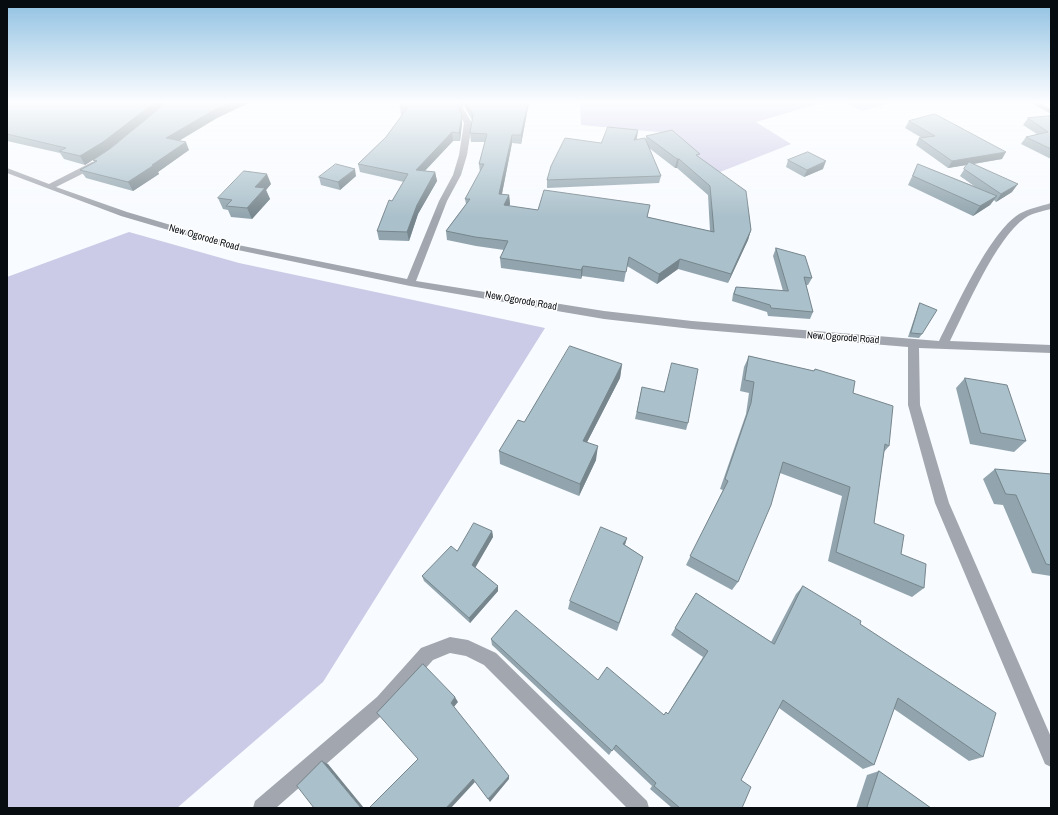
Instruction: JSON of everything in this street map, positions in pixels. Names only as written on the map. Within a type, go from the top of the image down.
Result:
[{"type":"street","points":[[410,283],[440,207],[457,175],[465,141]]},
{"type":"street","points":[[49,188],[101,160]]},
{"type":"street","name":"New Ogorode Road","points":[[7,170],[49,188],[124,214],[236,248],[410,283],[604,315],[803,336],[913,344],[1051,349]]},
{"type":"street","points":[[943,345],[985,264],[1005,232],[1021,217],[1051,206]]},
{"type":"street","points":[[913,344],[914,406],[942,503],[1051,758]]},
{"type":"street","points":[[262,808],[383,703],[427,654],[450,645],[468,648],[490,659],[640,808]]},
{"type":"shaded area","points":[[678,141],[786,141],[791,144],[715,174]]},
{"type":"shaded area","points":[[129,232],[239,263],[545,328],[323,682],[177,808],[7,808],[7,277]]},
{"type":"building","points":[[37,141],[104,141],[80,156],[59,151],[66,148]]},
{"type":"building","points":[[120,141],[186,142],[128,182],[80,170],[97,161],[93,160]]},
{"type":"building","points":[[382,141],[443,141],[416,170],[435,172],[417,205],[407,232],[377,231],[389,200],[392,201],[408,174],[358,164]]},
{"type":"building","points":[[485,141],[511,141],[499,194],[509,195],[504,205],[538,210],[544,190],[650,205],[647,217],[714,232],[710,186],[679,159],[653,141],[685,141],[700,154],[696,155],[746,191],[751,230],[731,274],[680,259],[659,274],[629,257],[626,272],[583,266],[581,270],[500,258],[508,241],[475,237],[446,231],[470,199],[465,199],[484,164],[479,164]]},
{"type":"building","points":[[563,141],[587,141],[601,143],[602,141],[646,141],[661,176],[547,180],[551,166]]},
{"type":"building","points":[[923,141],[986,141],[1006,152],[952,161]]},
{"type":"building","points":[[1034,141],[1051,141],[1051,149]]},
{"type":"building","points":[[808,152],[826,161],[807,170],[788,160]]},
{"type":"building","points":[[969,162],[1018,184],[1001,194],[964,169]]},
{"type":"building","points":[[336,164],[355,169],[338,182],[319,177]]},
{"type":"building","points":[[918,164],[997,196],[980,206],[913,176]]},
{"type":"building","points":[[244,171],[267,174],[255,187],[265,188],[247,208],[226,206],[232,200],[218,198]]},
{"type":"building","points":[[776,248],[805,256],[812,278],[804,277],[813,312],[771,308],[770,305],[734,294],[736,287],[788,291]]},
{"type":"building","points":[[920,303],[937,310],[922,334],[911,333]]},
{"type":"building","points":[[570,346],[622,364],[583,441],[598,446],[580,484],[499,451],[518,420],[524,422]]},
{"type":"building","points":[[749,356],[814,371],[815,369],[855,381],[853,393],[893,406],[889,446],[885,444],[874,523],[904,535],[901,554],[926,564],[924,588],[836,552],[850,487],[783,462],[771,505],[738,582],[690,556],[728,481],[725,479],[751,403],[754,382],[745,380]]},
{"type":"building","points":[[672,363],[698,369],[688,423],[637,412],[642,387],[664,392]]},
{"type":"building","points":[[965,378],[1007,385],[1026,441],[981,433]]},
{"type":"building","points":[[995,469],[1051,474],[1051,565],[1046,564],[1016,495],[1006,494]]},
{"type":"building","points":[[474,523],[492,531],[472,565],[498,586],[469,618],[422,576],[451,546],[457,551]]},
{"type":"building","points":[[601,527],[627,538],[623,544],[643,557],[619,623],[570,601]]},
{"type":"building","points":[[803,586],[861,621],[860,624],[996,713],[983,757],[898,698],[874,765],[783,700],[741,780],[751,787],[742,808],[680,808],[654,786],[656,783],[616,745],[612,751],[491,639],[516,610],[598,680],[607,667],[664,715],[666,712],[668,714],[708,651],[675,628],[696,593],[774,644]]},
{"type":"building","points":[[423,664],[455,697],[451,703],[509,776],[488,799],[473,779],[446,808],[369,808],[418,759],[377,713]]},
{"type":"building","points":[[322,761],[361,808],[314,808],[297,786]]},
{"type":"building","points":[[879,771],[931,808],[867,808]]}]
